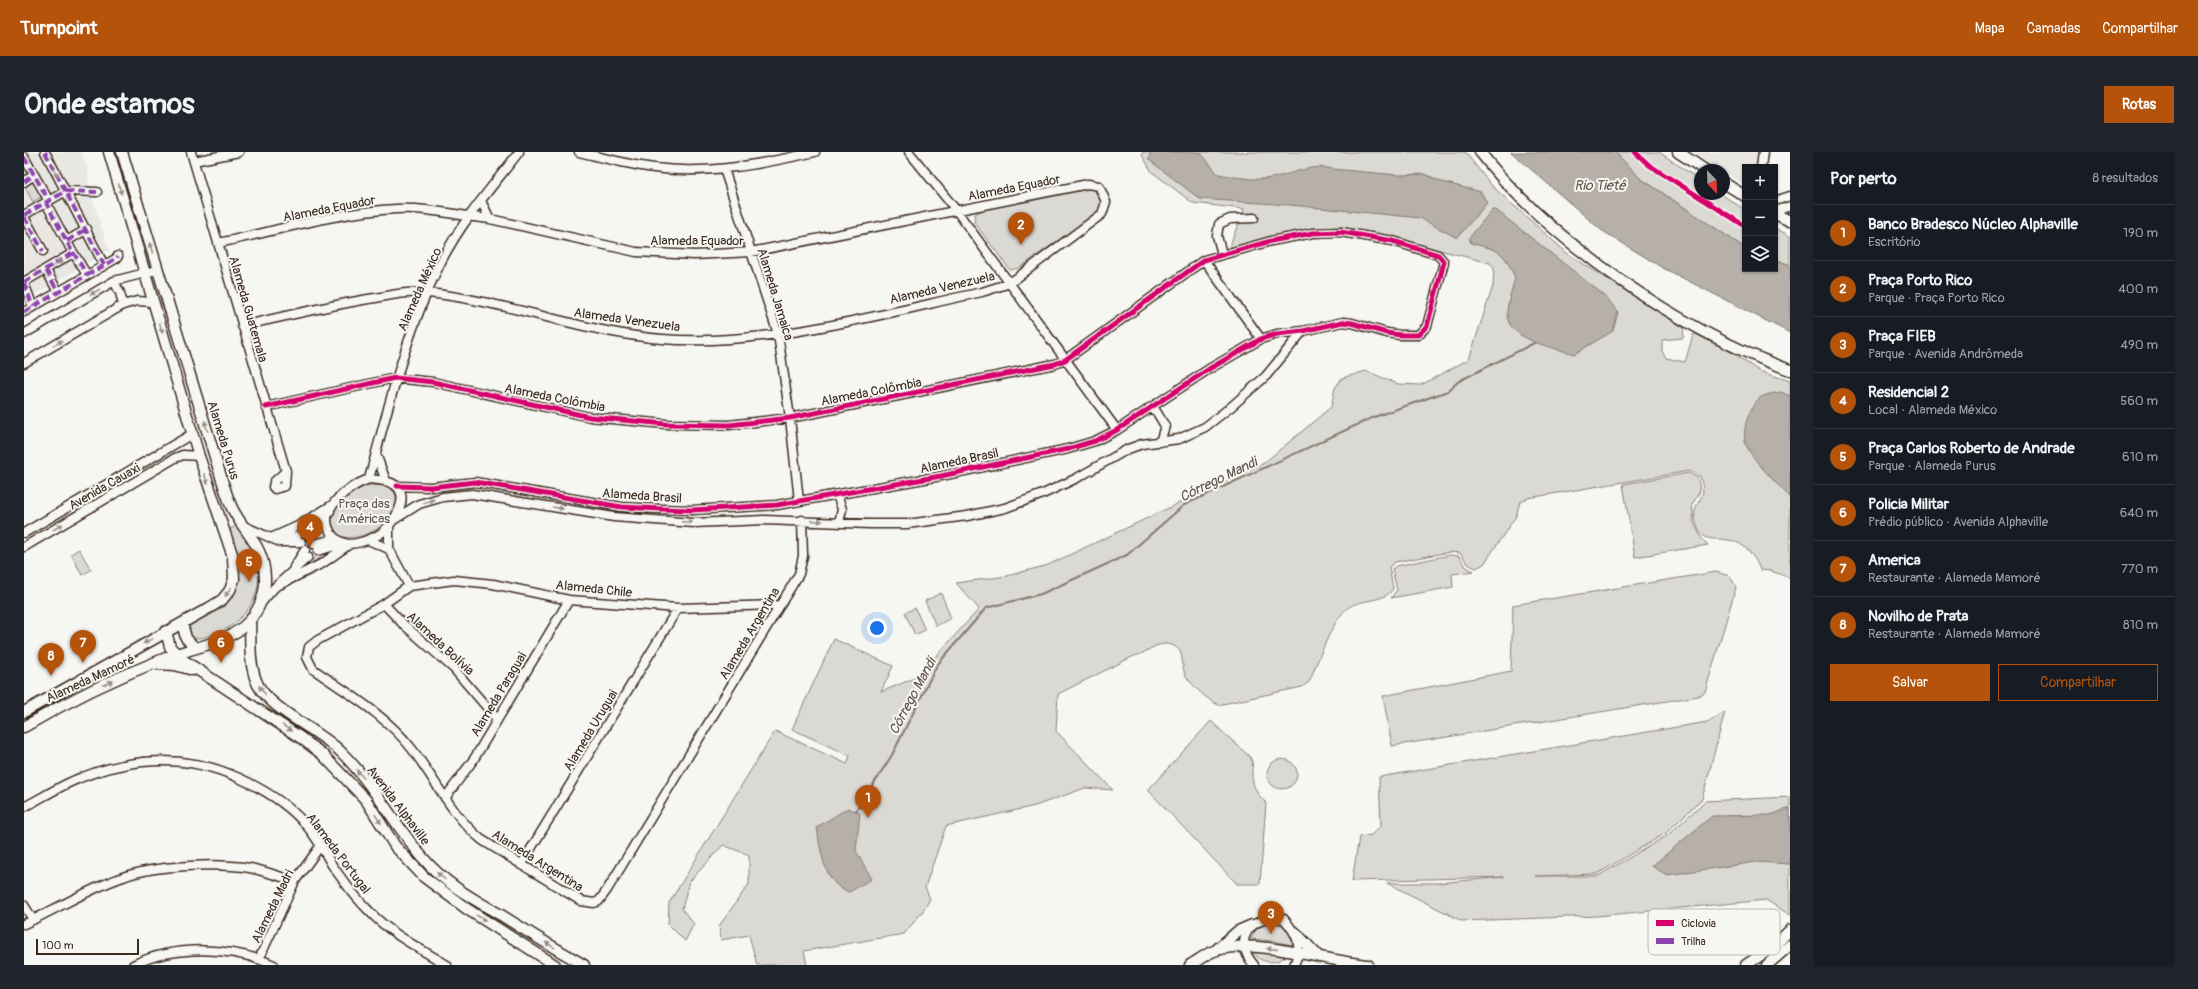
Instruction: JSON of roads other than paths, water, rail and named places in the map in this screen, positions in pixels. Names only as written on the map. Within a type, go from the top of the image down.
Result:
[{"type":"main road","points":[[109,152],[198,456],[223,528],[233,563],[234,579],[230,590],[222,600],[182,623],[186,638],[195,648]]},
{"type":"main road","name":"Alameda Purus","points":[[122,152],[222,480],[237,515],[255,542],[262,559],[265,578],[261,604],[250,620],[240,630],[224,639],[176,654],[146,666]]},
{"type":"main road","points":[[1480,152],[1523,202],[1573,244],[1624,281],[1667,310],[1711,335],[1766,362],[1790,370]]},
{"type":"main road","points":[[1678,152],[1695,164]]},
{"type":"main road","points":[[1730,187],[1742,194]]},
{"type":"main road","points":[[1778,214],[1790,221]]},
{"type":"main road","points":[[223,528],[237,515]]},
{"type":"main road","name":"Avenida Alphaville","points":[[250,620],[250,658],[253,673],[259,686],[276,704],[339,750],[379,797],[423,859],[442,877],[469,897],[584,965]]},
{"type":"main road","name":"Alameda Mamoré","points":[[24,712],[182,623]]},
{"type":"main road","points":[[166,631],[168,642],[176,654],[207,676]]},
{"type":"main road","points":[[146,666],[160,664],[175,665],[207,676]]},
{"type":"main road","name":"Alameda Mamoré","points":[[24,727],[67,702],[146,666]]},
{"type":"main road","name":"Avenida Alphaville","points":[[207,676],[301,738],[322,754],[366,800],[396,846],[424,878],[467,909],[555,965]]},
{"type":"main road","points":[[1190,965],[1215,950],[1238,931],[1252,925]]},
{"type":"main road","points":[[1780,940],[1790,930]]},
{"type":"main road","points":[[1296,932],[1321,958]]},
{"type":"main road","points":[[1780,954],[1790,945]]},
{"type":"main road","points":[[1215,950],[1230,947],[1298,952],[1321,958],[1368,965]]},
{"type":"main road","points":[[1746,965],[1761,955]]},
{"type":"main road","points":[[1767,965],[1778,955]]},
{"type":"street","points":[[45,152],[87,229],[104,265]]},
{"type":"street","name":"Alameda Guatemala","points":[[191,152],[286,471]]},
{"type":"street","points":[[194,161],[239,152]]},
{"type":"street","name":"Alameda México","points":[[369,478],[395,378],[427,293],[442,259],[481,201],[519,152]]},
{"type":"street","points":[[579,152],[623,163],[656,168],[724,169],[752,166],[815,152]]},
{"type":"street","points":[[1761,164],[1763,152]]},
{"type":"street","points":[[912,154],[956,210],[1117,430]]},
{"type":"street","points":[[24,157],[86,275]]},
{"type":"street","name":"Alameda Jamaica","points":[[724,169],[778,334],[790,418],[799,501]]},
{"type":"street","points":[[24,182],[34,175]]},
{"type":"street","name":"Alameda Equador","points":[[218,243],[354,213],[398,209],[425,210],[490,219],[636,252],[694,255],[751,252],[956,210],[1095,184],[1102,192],[1106,202],[1102,214],[1010,284]]},
{"type":"street","points":[[43,251],[24,216],[66,191],[97,192]]},
{"type":"street","points":[[1778,200],[1788,197],[1788,206],[1778,211]]},
{"type":"street","points":[[481,201],[490,219]]},
{"type":"street","points":[[1222,254],[1217,236],[1219,224],[1230,219],[1254,218]]},
{"type":"street","points":[[67,240],[87,229]]},
{"type":"street","name":"Alameda Colômbia","points":[[266,407],[395,378],[433,382],[597,418],[666,424],[713,425],[790,418],[1007,376],[1055,364],[1065,360],[1204,260],[1271,241],[1306,234],[1341,232],[1393,241],[1438,255],[1444,262]]},
{"type":"street","points":[[33,307],[24,283],[73,252]]},
{"type":"street","points":[[24,312],[117,258],[118,256]]},
{"type":"street","points":[[1204,260],[1261,339]]},
{"type":"street","name":"Alameda Brasil","points":[[396,486],[431,487],[475,482],[622,507],[692,510],[762,507],[837,495],[1068,449],[1095,441],[1117,430],[1209,369],[1261,339],[1277,334],[1303,331],[1343,322],[1352,323],[1387,333],[1418,335],[1427,326],[1444,262]]},
{"type":"street","points":[[46,270],[58,292]]},
{"type":"street","points":[[24,334],[114,281],[158,270]]},
{"type":"street","points":[[114,281],[120,293],[123,305]]},
{"type":"street","name":"Alameda Venezuela","points":[[242,326],[352,301],[402,294],[427,293],[484,303],[593,329],[662,339],[717,340],[778,334],[982,292],[1010,284]]},
{"type":"street","points":[[24,363],[123,305],[137,301],[153,302]]},
{"type":"street","name":"Alameda Brasil","points":[[395,519],[419,504],[443,497],[472,494],[592,514],[694,523],[802,520],[839,523],[907,524],[967,516],[1005,508],[1050,491],[1128,449],[1142,444],[1179,439],[1204,427],[1232,406],[1266,376],[1303,331]]},
{"type":"street","points":[[1149,408],[1156,412],[1165,426],[1160,442]]},
{"type":"street","name":"Avenida Cauaxi","points":[[24,533],[192,434]]},
{"type":"street","points":[[164,450],[169,455],[170,462]]},
{"type":"street","points":[[376,453],[386,480]]},
{"type":"street","name":"Avenida Cauaxi","points":[[24,547],[183,455],[198,456]]},
{"type":"street","points":[[369,478],[386,480],[396,486],[401,492],[402,500],[395,519],[380,534],[368,540],[348,543],[314,544],[330,511],[347,489],[369,478]]},
{"type":"street","points":[[837,495],[842,509],[839,523]]},
{"type":"street","points":[[86,496],[95,505]]},
{"type":"street","points":[[86,496],[87,510]]},
{"type":"street","points":[[762,507],[764,520]]},
{"type":"street","points":[[330,511],[328,528],[335,539]]},
{"type":"street","points":[[274,539],[330,511]]},
{"type":"street","name":"Alameda Argentina","points":[[409,586],[384,604],[318,640],[309,647],[306,658],[313,669],[377,714],[394,729],[411,749],[445,798],[472,832],[581,901],[590,904],[599,900],[799,574],[803,556],[802,520]]},
{"type":"street","points":[[389,526],[389,549],[409,586]]},
{"type":"street","points":[[246,527],[302,550]]},
{"type":"street","points":[[314,544],[335,539],[348,543]]},
{"type":"street","points":[[368,540],[389,549]]},
{"type":"street","points":[[275,587],[323,563],[348,543]]},
{"type":"street","points":[[261,604],[275,587],[292,571],[302,550]]},
{"type":"street","points":[[286,578],[302,550]]},
{"type":"street","name":"Alameda Chile","points":[[409,586],[454,580],[472,581],[569,600],[678,608],[779,606]]},
{"type":"street","name":"Alameda Paraguai","points":[[445,798],[474,759],[496,718],[569,600]]},
{"type":"street","name":"Alameda Bolívia","points":[[384,604],[402,623],[454,669],[496,718]]},
{"type":"street","name":"Alameda Uruguai","points":[[521,864],[678,608]]},
{"type":"street","name":"Alameda Portugal","points":[[24,807],[79,778],[111,767],[142,760],[177,760],[217,768],[255,785],[282,803],[305,824],[321,845],[344,881],[370,912],[393,933],[447,965]]},
{"type":"street","name":"Alameda Madri","points":[[259,959],[294,881],[321,845]]},
{"type":"street","points":[[24,924],[105,884],[124,876],[150,870],[187,866],[250,868],[294,881]]},
{"type":"street","points":[[24,905],[33,920]]},
{"type":"street","points":[[1254,965],[1245,948],[1246,935],[1252,925],[1269,918],[1284,919],[1296,932],[1299,945],[1294,965]]},
{"type":"street","points":[[133,965],[142,961],[183,952],[219,951],[259,959],[274,965]]},
{"type":"water","points":[[1150,152],[1200,152],[1218,174],[1251,179],[1278,177],[1317,167],[1399,175],[1425,174],[1442,182],[1481,192],[1487,203],[1457,238],[1420,218],[1290,205],[1200,199],[1149,160]]},
{"type":"water","name":"Rio Tietê","points":[[1511,152],[1615,152],[1640,178],[1742,246],[1742,272],[1778,272],[1778,260],[1790,265],[1790,333],[1661,267],[1601,230]]},
{"type":"water","points":[[1492,210],[1496,210],[1605,296],[1618,312],[1613,331],[1574,354],[1533,342],[1515,330],[1509,323],[1507,314],[1515,278],[1511,268],[1503,256],[1495,250],[1471,243],[1469,238]]},
{"type":"water","points":[[1781,392],[1790,396],[1790,497],[1758,463],[1748,448],[1744,438],[1747,419],[1756,402],[1765,395]]},
{"type":"water","points":[[848,808],[860,813],[856,851],[872,879],[849,892],[834,882],[829,874],[822,855],[817,827]]},
{"type":"water","points":[[1790,808],[1790,864],[1756,862],[1667,875],[1652,866],[1712,816],[1770,815]]},
{"type":"waterway","name":"Córrego Mandi","points":[[856,811],[892,755],[937,665],[986,608],[1041,594],[1127,555],[1184,505],[1374,417],[1448,391],[1459,381],[1534,343]]},
{"type":"tunnel","points":[[312,563],[321,558]]},
{"type":"place","name":"Praça Porto Rico","points":[[1021,245]]},
{"type":"place","name":"Residencial 2","points":[[310,547]]},
{"type":"place","name":"Praça Carlos Roberto de Andrade","points":[[249,582]]},
{"type":"place","name":"America","points":[[83,663]]},
{"type":"place","name":"Policia Militar","points":[[221,663]]},
{"type":"place","name":"Novilho de Prata","points":[[51,676]]},
{"type":"place","name":"Banco Bradesco Núcleo Alphaville","points":[[868,818]]},
{"type":"place","name":"Praça FIEB","points":[[1271,934]]},
{"type":"park label","name":"Praça das Américas","points":[[364,510]]}]
